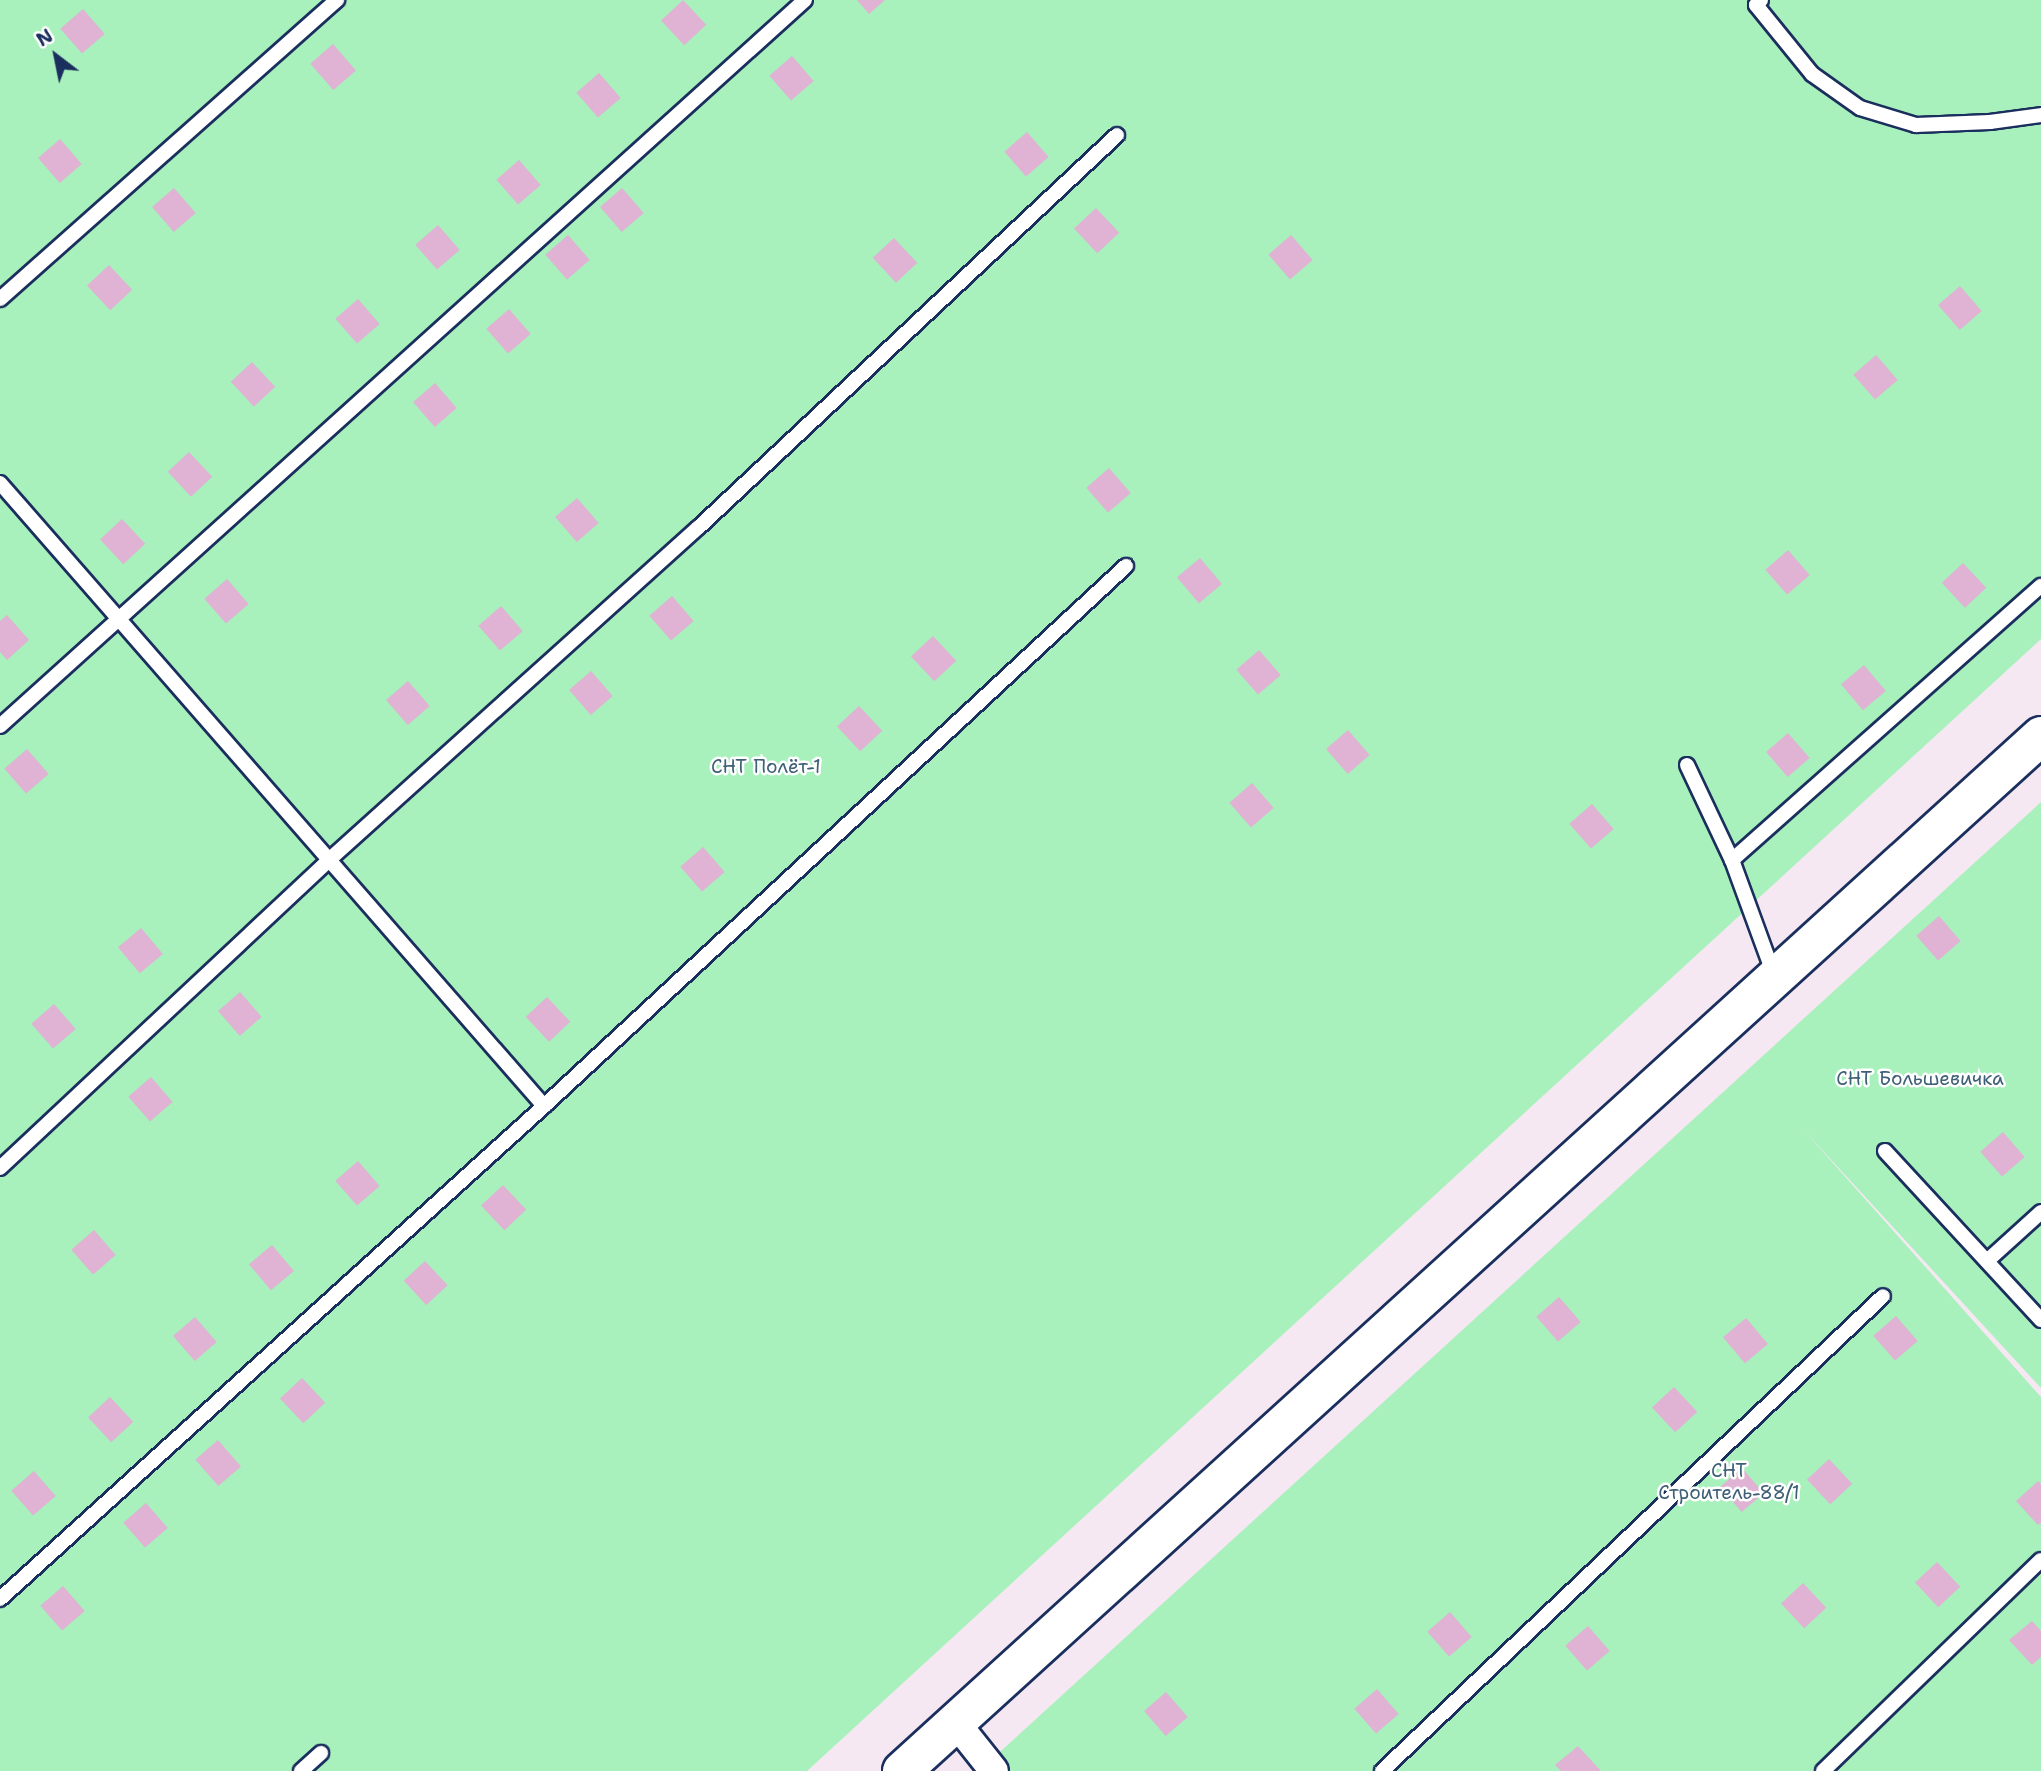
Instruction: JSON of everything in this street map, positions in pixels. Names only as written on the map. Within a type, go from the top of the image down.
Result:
[{"type":"street","points":[[902,1771],[2041,736]]},
{"type":"street","points":[[956,1723],[988,1769]]},
{"type":"lane","points":[[0,299],[337,0]]},
{"type":"lane","points":[[0,726],[805,0]]},
{"type":"lane","points":[[1761,0],[1756,5],[1812,74],[1860,108],[1916,125],[1990,122],[2041,115]]},
{"type":"lane","points":[[0,1168],[330,859],[699,527],[1117,135]]},
{"type":"lane","points":[[0,483],[544,1106]]},
{"type":"lane","points":[[0,1599],[544,1106],[1126,566]]},
{"type":"lane","points":[[1732,860],[2041,586]]},
{"type":"lane","points":[[1687,765],[1732,860],[1776,979]]},
{"type":"lane","points":[[1885,1151],[2041,1320]]},
{"type":"lane","points":[[1987,1261],[2041,1212]]},
{"type":"lane","points":[[1382,1771],[1882,1296]]},
{"type":"lane","points":[[1823,1771],[2041,1560]]},
{"type":"lane","points":[[301,1771],[321,1753]]},
{"type":"green space","name":"СНТ Полёт-1","points":[[0,0],[2041,0],[2041,639],[807,1771],[0,1771]]},
{"type":"green space","name":"СНТ Строитель-88/1","points":[[2041,802],[2041,1388],[1801,1127],[2041,1397],[2041,1771],[979,1771]]},
{"type":"building","points":[[683,0],[706,25],[684,45],[661,20]]},
{"type":"building","points":[[857,0],[885,0],[869,14]]},
{"type":"building","points":[[83,9],[105,34],[82,54],[60,29]]},
{"type":"building","points":[[333,44],[356,70],[333,90],[310,64]]},
{"type":"building","points":[[792,56],[814,81],[791,101],[769,76]]},
{"type":"building","points":[[599,73],[621,98],[598,118],[576,93]]},
{"type":"building","points":[[1027,132],[1049,157],[1026,177],[1004,152]]},
{"type":"building","points":[[60,139],[82,164],[60,183],[38,158]]},
{"type":"building","points":[[519,160],[541,185],[518,205],[496,180]]},
{"type":"building","points":[[174,188],[196,213],[174,232],[152,207]]},
{"type":"building","points":[[622,188],[644,213],[622,232],[600,207]]},
{"type":"building","points":[[1096,208],[1119,233],[1097,253],[1074,228]]},
{"type":"building","points":[[438,225],[460,250],[437,270],[415,245]]},
{"type":"building","points":[[568,235],[590,260],[567,280],[545,255]]},
{"type":"building","points":[[1291,235],[1313,260],[1290,280],[1268,255]]},
{"type":"building","points":[[894,238],[917,263],[896,283],[873,258]]},
{"type":"building","points":[[109,265],[132,290],[110,310],[87,285]]},
{"type":"building","points":[[1960,286],[1982,311],[1960,330],[1938,305]]},
{"type":"building","points":[[358,299],[380,324],[357,344],[335,319]]},
{"type":"building","points":[[509,309],[531,334],[508,354],[486,329]]},
{"type":"building","points":[[1876,355],[1898,380],[1875,400],[1853,375]]},
{"type":"building","points":[[252,362],[275,387],[254,407],[231,382]]},
{"type":"building","points":[[435,383],[457,408],[435,427],[413,402]]},
{"type":"building","points":[[189,452],[212,477],[191,497],[168,472]]},
{"type":"building","points":[[1109,468],[1131,493],[1108,513],[1086,488]]},
{"type":"building","points":[[577,498],[599,523],[577,542],[555,517]]},
{"type":"building","points":[[122,519],[145,544],[123,564],[100,539]]},
{"type":"building","points":[[1788,550],[1810,575],[1787,595],[1765,570]]},
{"type":"building","points":[[1200,558],[1222,584],[1199,603],[1177,577]]},
{"type":"building","points":[[1963,563],[1986,588],[1965,608],[1942,583]]},
{"type":"building","points":[[227,579],[249,604],[226,624],[204,599]]},
{"type":"building","points":[[672,596],[694,621],[671,641],[649,616]]},
{"type":"building","points":[[501,606],[523,631],[500,651],[478,626]]},
{"type":"building","points":[[7,615],[29,640],[7,660],[0,652],[0,621]]},
{"type":"building","points":[[933,636],[956,661],[934,681],[911,656]]},
{"type":"building","points":[[1259,650],[1281,675],[1258,695],[1236,670]]},
{"type":"building","points":[[1864,665],[1886,691],[1863,710],[1841,684]]},
{"type":"building","points":[[591,671],[613,696],[591,715],[569,690]]},
{"type":"building","points":[[408,681],[430,706],[408,725],[386,700]]},
{"type":"building","points":[[859,706],[882,731],[860,751],[837,726]]},
{"type":"building","points":[[1348,730],[1370,755],[1348,774],[1326,749]]},
{"type":"building","points":[[1788,733],[1810,758],[1788,777],[1766,752]]},
{"type":"building","points":[[27,749],[49,774],[26,794],[4,769]]},
{"type":"building","points":[[1252,783],[1274,808],[1251,828],[1229,803]]},
{"type":"building","points":[[1592,804],[1614,829],[1591,849],[1569,824]]},
{"type":"building","points":[[703,847],[725,872],[702,892],[680,867]]},
{"type":"building","points":[[1939,916],[1961,941],[1938,961],[1916,936]]},
{"type":"building","points":[[141,928],[163,954],[140,973],[118,947]]},
{"type":"building","points":[[240,992],[262,1017],[240,1036],[218,1011]]},
{"type":"building","points":[[547,997],[570,1022],[549,1042],[526,1017]]},
{"type":"building","points":[[54,1004],[76,1029],[53,1049],[31,1024]]},
{"type":"building","points":[[151,1077],[173,1102],[150,1122],[128,1097]]},
{"type":"building","points":[[2003,1132],[2025,1157],[2002,1177],[1980,1152]]},
{"type":"building","points":[[358,1161],[380,1186],[357,1206],[335,1181]]},
{"type":"building","points":[[503,1185],[526,1210],[504,1230],[481,1205]]},
{"type":"building","points":[[94,1230],[116,1255],[93,1275],[71,1250]]},
{"type":"building","points":[[272,1245],[294,1271],[271,1290],[249,1264]]},
{"type":"building","points":[[425,1261],[448,1285],[426,1305],[404,1281]]},
{"type":"building","points":[[1559,1297],[1581,1322],[1558,1342],[1536,1317]]},
{"type":"building","points":[[1896,1316],[1918,1341],[1895,1361],[1873,1336]]},
{"type":"building","points":[[195,1317],[217,1342],[195,1361],[173,1336]]},
{"type":"building","points":[[1746,1318],[1768,1344],[1745,1363],[1723,1337]]},
{"type":"building","points":[[302,1378],[325,1403],[303,1423],[280,1398]]},
{"type":"building","points":[[1674,1387],[1697,1412],[1675,1432],[1652,1407]]},
{"type":"building","points":[[110,1397],[133,1422],[111,1442],[88,1417]]},
{"type":"building","points":[[218,1440],[241,1466],[218,1486],[195,1460]]},
{"type":"building","points":[[1829,1459],[1852,1484],[1830,1504],[1807,1479]]},
{"type":"building","points":[[1742,1468],[1764,1493],[1742,1512],[1720,1487]]},
{"type":"building","points":[[34,1471],[56,1496],[33,1516],[11,1491]]},
{"type":"building","points":[[2038,1481],[2041,1484],[2041,1523],[2038,1525],[2016,1501]]},
{"type":"building","points":[[146,1503],[168,1528],[145,1548],[123,1523]]},
{"type":"building","points":[[1937,1562],[1960,1587],[1938,1607],[1915,1582]]},
{"type":"building","points":[[1803,1583],[1826,1608],[1804,1628],[1781,1603]]},
{"type":"building","points":[[63,1586],[85,1611],[62,1631],[40,1606]]},
{"type":"building","points":[[1450,1612],[1472,1637],[1449,1657],[1427,1632]]},
{"type":"building","points":[[2032,1621],[2041,1631],[2041,1657],[2032,1665],[2009,1640]]},
{"type":"building","points":[[1588,1626],[1610,1651],[1587,1671],[1565,1646]]},
{"type":"building","points":[[1377,1689],[1399,1714],[1376,1734],[1354,1709]]},
{"type":"building","points":[[1166,1692],[1188,1717],[1166,1736],[1144,1711]]},
{"type":"building","points":[[1578,1746],[1601,1771],[1561,1771],[1555,1765]]},
{"type":"park label","name":"СНТ Большевичка","points":[[1920,1079]]}]
